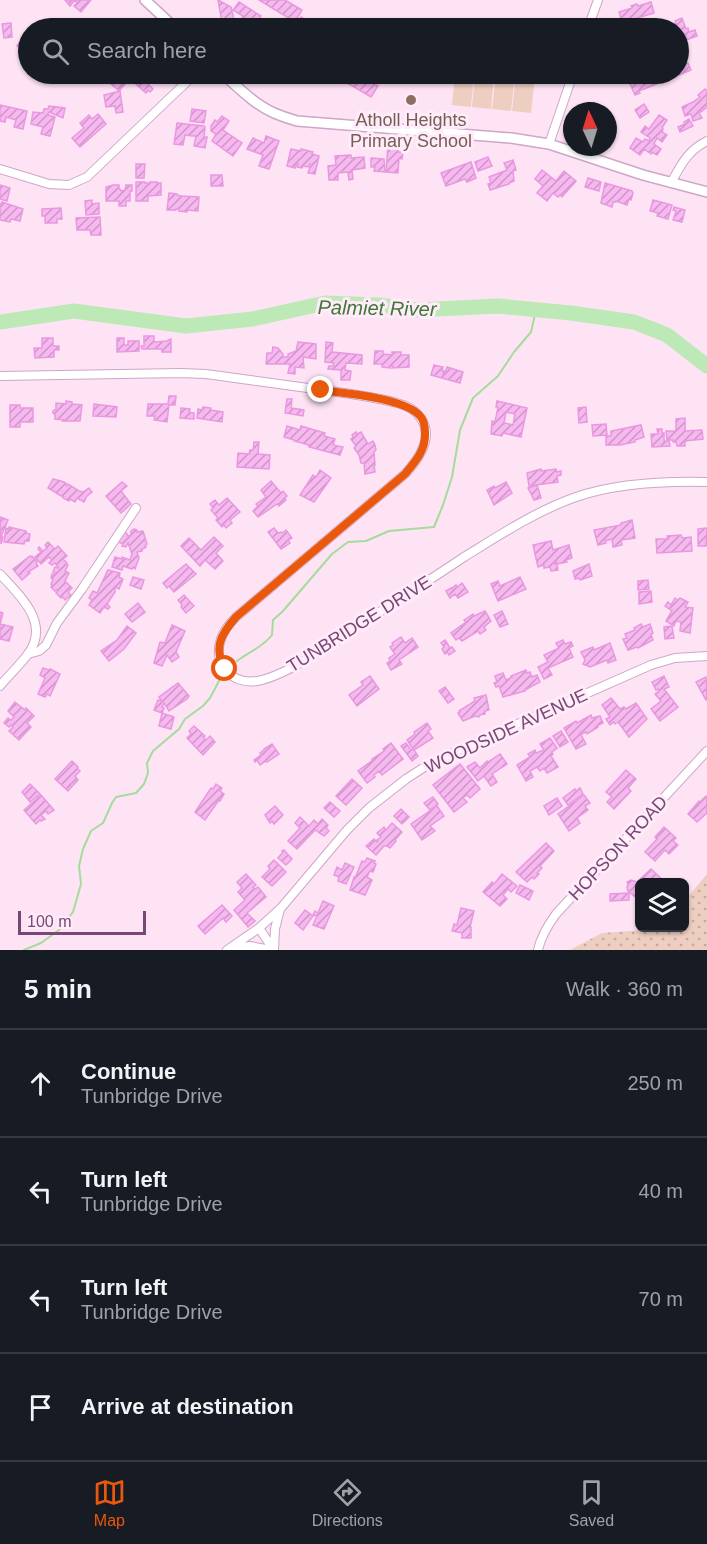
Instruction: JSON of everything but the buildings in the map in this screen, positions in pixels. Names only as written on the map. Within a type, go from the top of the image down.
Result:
[{"type":"street","points":[[145,0],[164,18]]},
{"type":"street","points":[[592,18],[598,0]]},
{"type":"street","points":[[0,169],[49,184],[69,184],[87,177],[185,84]]},
{"type":"street","points":[[235,84],[273,113],[297,121],[511,138],[549,144],[671,183],[707,192]]},
{"type":"street","points":[[549,144],[570,84]]},
{"type":"street","points":[[671,183],[684,159],[697,146],[707,141]]},
{"type":"street","name":"TUNBRIDGE DRIVE","points":[[0,376],[206,374],[359,395],[399,403],[420,416],[425,429],[424,447],[405,474],[236,617],[224,632],[219,647],[221,662],[230,675],[238,680],[266,679],[291,668],[488,542],[555,505],[615,488],[676,482],[707,482]]},
{"type":"street","points":[[28,654],[39,651],[46,645],[57,623],[136,508]]},
{"type":"street","points":[[0,574],[25,602],[35,618],[36,634],[34,645],[28,654],[0,686]]},
{"type":"street","name":"WOODSIDE AVENUE","points":[[228,949],[259,928],[280,908],[347,830],[369,808],[397,785],[426,766],[659,662],[675,658],[707,656]]},
{"type":"street","name":"HOPSON ROAD","points":[[538,950],[547,926],[556,914],[707,751]]},
{"type":"street","points":[[273,950],[274,929],[280,908]]},
{"type":"street","points":[[259,928],[273,950]]},
{"type":"street","points":[[228,949],[250,946],[273,950]]},
{"type":"shaded area","points":[[454,84],[473,84],[471,107],[452,105]]},
{"type":"shaded area","points":[[474,84],[493,84],[491,109],[472,107]]},
{"type":"shaded area","points":[[495,84],[514,84],[511,111],[492,109]]},
{"type":"shaded area","points":[[515,84],[534,84],[531,113],[512,111]]},
{"type":"shaded area","points":[[707,874],[707,950],[570,950],[602,933],[635,931],[689,932],[689,895]]},
{"type":"waterway","name":"Palmiet River","points":[[0,322],[74,311],[186,326],[253,319],[325,303],[379,305],[417,310],[498,306],[634,322],[667,335],[707,366]]},
{"type":"waterway","points":[[237,661],[272,635],[273,620],[332,554],[348,542],[366,541],[389,531],[434,527],[452,477],[460,430],[473,398],[498,376],[531,332],[536,310]]},
{"type":"waterway","points":[[24,950],[41,943],[59,930],[73,912],[81,884],[79,866],[91,831],[103,823],[116,797],[136,793],[144,784],[148,773],[147,763],[153,751],[179,729],[185,719],[203,706],[220,679]]},
{"type":"place","name":"Atholl Heights Primary School","points":[[411,100]]},
{"type":"route","points":[[225,669],[221,662],[219,647],[224,632],[236,617],[405,474],[424,447],[425,429],[422,420],[415,411],[408,407],[359,395],[321,390]]}]
